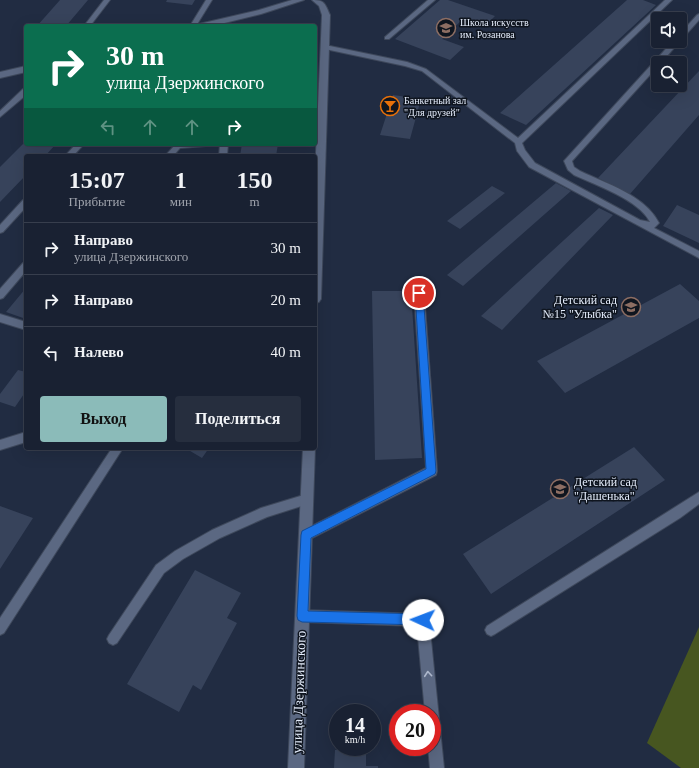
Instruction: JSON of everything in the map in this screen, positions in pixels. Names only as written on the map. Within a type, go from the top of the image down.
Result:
[{"type":"street","points":[[210,24],[261,12],[300,0]]},
{"type":"street","points":[[316,0],[322,5],[326,15],[317,244]]},
{"type":"street","points":[[0,75],[24,69]]},
{"type":"street","name":"улица Дзержинского","points":[[296,768],[309,450]]},
{"type":"lane","points":[[89,24],[107,0]]},
{"type":"lane","points":[[194,24],[209,0]]},
{"type":"lane","points":[[387,38],[432,0]]},
{"type":"lane","points":[[518,142],[669,0]]},
{"type":"lane","points":[[687,30],[699,16]]},
{"type":"lane","points":[[325,47],[407,64],[424,70],[518,142],[521,152],[532,165],[699,255]]},
{"type":"lane","points":[[637,222],[650,226],[655,223],[654,218],[639,204],[577,173],[571,168],[568,161],[671,48]]},
{"type":"lane","points":[[0,115],[24,93]]},
{"type":"lane","points":[[71,154],[78,146]]},
{"type":"lane","points":[[171,154],[178,146]]},
{"type":"lane","points":[[0,230],[24,204]]},
{"type":"lane","points":[[0,296],[24,267]]},
{"type":"lane","points":[[306,535],[432,471],[419,293]]},
{"type":"lane","points":[[0,318],[24,325]]},
{"type":"lane","points":[[0,445],[24,438]]},
{"type":"lane","points":[[0,629],[117,450]]},
{"type":"lane","points":[[491,630],[676,514],[699,497]]},
{"type":"lane","points":[[113,639],[160,569],[216,534],[237,524],[265,512],[307,499]]},
{"type":"lane","points":[[302,616],[423,620],[431,704]]},
{"type":"lane","points":[[436,756],[437,768]]},
{"type":"green space","points":[[699,627],[699,768],[681,768],[647,743]]},
{"type":"building","points":[[60,0],[88,0],[68,24],[39,24]]},
{"type":"building","points":[[167,0],[195,0],[192,5],[166,2]]},
{"type":"building","name":"Школа искусств им. Розанова","points":[[440,0],[448,0],[495,16],[484,27],[463,19],[442,39],[464,47],[450,60],[395,39]]},
{"type":"building","points":[[627,0],[643,0],[656,5],[526,125],[500,113]]},
{"type":"building","points":[[699,71],[699,115],[630,194],[598,178],[679,92],[687,92],[687,84]]},
{"type":"building","points":[[393,95],[421,99],[410,139],[380,135]]},
{"type":"building","points":[[24,143],[24,146],[54,146],[47,154],[24,154],[24,177],[0,202],[0,167]]},
{"type":"building","points":[[242,146],[278,146],[276,154],[240,154]]},
{"type":"building","points":[[556,183],[571,191],[463,286],[447,275]]},
{"type":"building","points":[[492,186],[505,193],[460,229],[447,221]]},
{"type":"building","points":[[677,205],[699,215],[699,243],[663,226]]},
{"type":"building","points":[[599,208],[613,215],[502,330],[481,316]]},
{"type":"building","points":[[680,284],[699,301],[699,318],[565,393],[537,361]]},
{"type":"building","points":[[24,290],[24,318],[6,312]]},
{"type":"building","points":[[372,291],[411,291],[422,458],[375,460]]},
{"type":"building","points":[[18,370],[24,372],[24,394],[15,407],[0,402],[0,394]]},
{"type":"building","points":[[634,447],[665,480],[491,594],[463,554]]},
{"type":"building","points":[[188,450],[208,450],[202,458]]},
{"type":"building","points":[[0,506],[33,518],[0,569]]},
{"type":"building","points":[[195,570],[241,593],[227,618],[237,623],[201,690],[193,685],[179,712],[127,684]]},
{"type":"building","points":[[335,756],[366,756],[366,766],[378,766],[378,768],[334,768]]},
{"type":"place","name":"Школа искусств им. Розанова","points":[[446,28]]},
{"type":"place","name":"Банкетный зал \"Для друзей\"","points":[[390,106]]},
{"type":"place","name":"Детский сад №15 \"Улыбка\"","points":[[631,307]]},
{"type":"place","name":"Детский сад \"Дашенька\"","points":[[560,489]]},
{"type":"route","points":[[419,293],[432,471],[306,535],[302,616],[423,620]]}]
